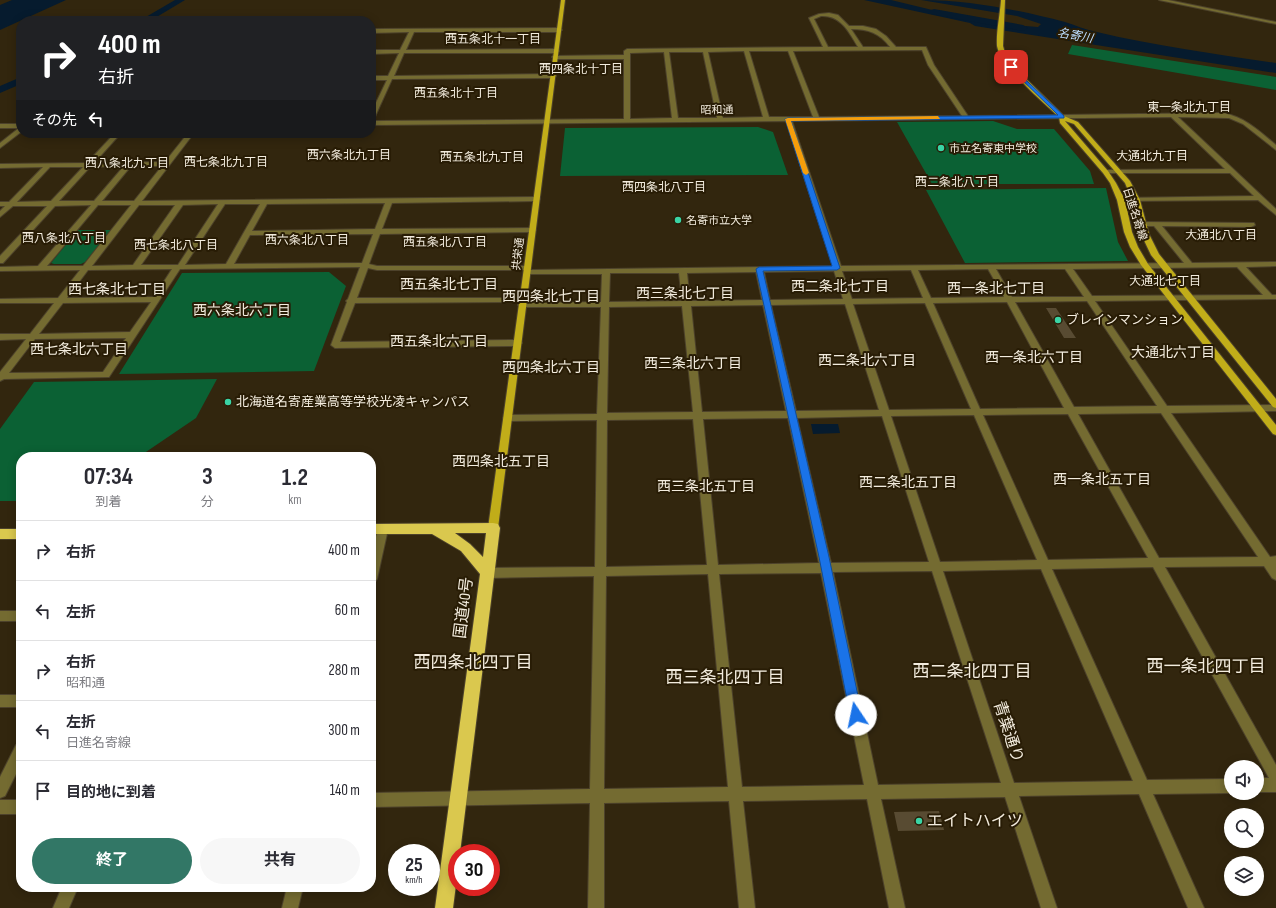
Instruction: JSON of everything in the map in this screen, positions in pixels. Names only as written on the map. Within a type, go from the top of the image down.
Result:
[{"type":"highway","points":[[377,529],[492,528]]},
{"type":"highway","name":"国道40号","points":[[444,908],[492,528]]},
{"type":"highway","points":[[432,529],[455,538],[470,550],[487,573]]},
{"type":"highway","points":[[0,534],[16,534]]},
{"type":"main road","name":"共栄通","points":[[492,528],[563,0]]},
{"type":"main road","name":"日進名寄線","points":[[1003,0],[1000,46],[1003,56],[1011,67],[1062,117],[1076,122],[1128,182],[1136,200],[1145,234],[1162,265],[1276,405]]},
{"type":"main road","name":"日進名寄線","points":[[1062,117],[1062,122],[1106,172],[1121,200],[1128,232],[1136,251],[1145,265],[1169,298],[1276,432]]},
{"type":"street","points":[[1161,0],[1276,23]]},
{"type":"street","points":[[826,48],[811,18],[817,15],[838,17],[844,20],[861,48]]},
{"type":"street","points":[[849,28],[873,29],[887,37],[894,48]]},
{"type":"street","points":[[376,31],[559,30]]},
{"type":"street","points":[[376,110],[412,31]]},
{"type":"street","points":[[627,121],[627,52],[632,50],[790,48],[924,48],[931,65],[967,118]]},
{"type":"street","points":[[790,48],[817,119]]},
{"type":"street","points":[[705,49],[720,120]]},
{"type":"street","points":[[746,49],[766,120]]},
{"type":"street","points":[[666,50],[675,120]]},
{"type":"street","points":[[376,52],[555,54],[626,57]]},
{"type":"street","points":[[376,78],[553,76]]},
{"type":"street","points":[[1172,115],[1276,213]]},
{"type":"street","name":"昭和通","points":[[376,121],[627,121],[1172,115],[1233,116],[1243,121],[1276,148]]},
{"type":"street","name":"青葉通り","points":[[788,119],[1049,908]]},
{"type":"street","points":[[0,126],[16,126]]},
{"type":"street","points":[[0,146],[16,133]]},
{"type":"street","points":[[0,261],[113,138]]},
{"type":"street","points":[[1,377],[138,203],[145,190],[187,138]]},
{"type":"street","points":[[1266,140],[1276,140]]},
{"type":"street","points":[[40,269],[129,164]]},
{"type":"street","points":[[0,166],[167,164]]},
{"type":"street","points":[[0,215],[49,165]]},
{"type":"street","points":[[1106,172],[1231,171]]},
{"type":"street","points":[[1121,200],[1261,198]]},
{"type":"street","points":[[0,204],[536,199]]},
{"type":"street","points":[[389,200],[350,301],[335,345],[518,343]]},
{"type":"street","points":[[136,268],[181,202]]},
{"type":"street","points":[[1,377],[106,375],[223,202]]},
{"type":"street","points":[[228,267],[265,202]]},
{"type":"street","points":[[1143,224],[1251,225]]},
{"type":"street","points":[[1156,224],[1190,265]]},
{"type":"street","points":[[247,233],[532,230]]},
{"type":"street","points":[[1239,264],[1273,297]]},
{"type":"street","points":[[0,269],[364,265],[378,268],[606,271],[1276,264]]},
{"type":"street","points":[[1067,266],[1163,409],[1271,561],[1276,575]]},
{"type":"street","points":[[913,267],[930,301],[1142,788],[1196,908]]},
{"type":"street","points":[[991,267],[1276,778]]},
{"type":"street","points":[[759,269],[826,568],[871,792],[897,908]]},
{"type":"street","points":[[683,270],[747,908]]},
{"type":"street","points":[[596,908],[602,417],[606,271]]},
{"type":"street","points":[[350,301],[686,304],[1273,297]]},
{"type":"street","points":[[0,301],[157,299]]},
{"type":"street","points":[[0,337],[133,335]]},
{"type":"street","points":[[508,418],[1276,408]]},
{"type":"street","points":[[487,573],[1271,561]]},
{"type":"street","points":[[0,616],[16,616]]},
{"type":"street","points":[[0,701],[16,701]]},
{"type":"street","points":[[0,791],[16,760]]},
{"type":"street","points":[[1264,785],[1276,785]]},
{"type":"street","points":[[376,800],[871,792],[1009,788],[1224,786]]},
{"type":"street","points":[[0,807],[16,807]]},
{"type":"street","points":[[61,908],[68,892]]},
{"type":"street","points":[[290,908],[294,892]]},
{"type":"green space","points":[[1072,45],[1276,77],[1276,90],[1068,54]]},
{"type":"green space","points":[[993,121],[1017,129],[1054,129],[1090,171],[1094,184],[932,184],[897,122]]},
{"type":"green space","points":[[758,127],[773,132],[788,175],[560,176],[565,128]]},
{"type":"green space","points":[[1106,188],[1118,242],[1128,261],[965,263],[926,190]]},
{"type":"green space","points":[[78,230],[111,230],[85,262],[81,264],[51,263]]},
{"type":"green space","points":[[329,272],[346,286],[314,371],[119,374],[182,273]]},
{"type":"green space","points":[[217,379],[196,418],[146,452],[16,452],[16,501],[0,501],[0,429],[34,382]]},
{"type":"water","points":[[12,0],[66,0],[31,16],[16,16],[16,23],[0,30],[0,5]]},
{"type":"water","points":[[864,0],[891,0],[986,23],[1038,27],[1041,24],[1017,16],[921,0],[939,0],[994,6],[1065,22],[1093,31],[1141,41],[1276,63],[1276,73],[975,26],[970,23]]},
{"type":"water","points":[[811,424],[838,424],[840,433],[813,434]]},
{"type":"building","name":"ブレインマンション","points":[[1046,308],[1056,308],[1076,338],[1064,338]]},
{"type":"building","name":"エイトハイツ","points":[[939,811],[944,830],[898,831],[894,812]]},
{"type":"waterway","points":[[152,16],[181,0]]},
{"type":"waterway","name":"名寄川","points":[[934,12],[1023,28]]},
{"type":"waterway","points":[[0,90],[16,82]]},
{"type":"slow traffic","points":[[806,173],[788,119],[938,118]]},
{"type":"place","name":"市立名寄東中学校","points":[[941,148]]},
{"type":"place","name":"名寄市立大学","points":[[678,220]]},
{"type":"place","name":"ブレインマンション","points":[[1058,320]]},
{"type":"place","name":"北海道名寄産業高等学校光凌キャンパス","points":[[228,402]]},
{"type":"place","name":"エイトハイツ","points":[[919,821]]},
{"type":"district","name":"西五条北十一丁目","points":[[493,39]]},
{"type":"district","name":"西四条北十丁目","points":[[581,69]]},
{"type":"district","name":"西五条北十丁目","points":[[456,93]]},
{"type":"district","name":"東一条北九丁目","points":[[1189,107]]},
{"type":"district","name":"西六条北九丁目","points":[[349,155]]},
{"type":"district","name":"大通北九丁目","points":[[1152,156]]},
{"type":"district","name":"西五条北九丁目","points":[[482,157]]},
{"type":"district","name":"西七条北九丁目","points":[[226,162]]},
{"type":"district","name":"西八条北九丁目","points":[[127,163]]},
{"type":"district","name":"西二条北八丁目","points":[[957,182]]},
{"type":"district","name":"西四条北八丁目","points":[[664,187]]},
{"type":"district","name":"大通北八丁目","points":[[1221,235]]},
{"type":"district","name":"西八条北八丁目","points":[[64,238]]},
{"type":"district","name":"西六条北八丁目","points":[[307,240]]},
{"type":"district","name":"西五条北八丁目","points":[[445,242]]},
{"type":"district","name":"西七条北八丁目","points":[[176,245]]},
{"type":"district","name":"大通北七丁目","points":[[1165,281]]},
{"type":"district","name":"西五条北七丁目","points":[[449,284]]},
{"type":"district","name":"西二条北七丁目","points":[[840,286]]},
{"type":"district","name":"西一条北七丁目","points":[[996,288]]},
{"type":"district","name":"西七条北七丁目","points":[[117,289]]},
{"type":"district","name":"西三条北七丁目","points":[[685,293]]},
{"type":"district","name":"西四条北七丁目","points":[[551,296]]},
{"type":"district","name":"西六条北六丁目","points":[[242,310]]},
{"type":"district","name":"西五条北六丁目","points":[[439,341]]},
{"type":"district","name":"西七条北六丁目","points":[[79,349]]},
{"type":"district","name":"大通北六丁目","points":[[1173,352]]},
{"type":"district","name":"西一条北六丁目","points":[[1034,357]]},
{"type":"district","name":"西二条北六丁目","points":[[867,360]]},
{"type":"district","name":"西三条北六丁目","points":[[693,363]]},
{"type":"district","name":"西四条北六丁目","points":[[551,367]]},
{"type":"district","name":"西四条北五丁目","points":[[501,461]]},
{"type":"district","name":"西一条北五丁目","points":[[1102,479]]},
{"type":"district","name":"西二条北五丁目","points":[[908,482]]},
{"type":"district","name":"西三条北五丁目","points":[[706,486]]},
{"type":"district","name":"西四条北四丁目","points":[[473,663]]},
{"type":"district","name":"西一条北四丁目","points":[[1206,667]]},
{"type":"district","name":"西二条北四丁目","points":[[972,672]]},
{"type":"district","name":"西三条北四丁目","points":[[725,678]]},
{"type":"route","points":[[856,715],[824,557],[759,269],[837,268],[788,119],[1062,117],[1011,67]]}]
